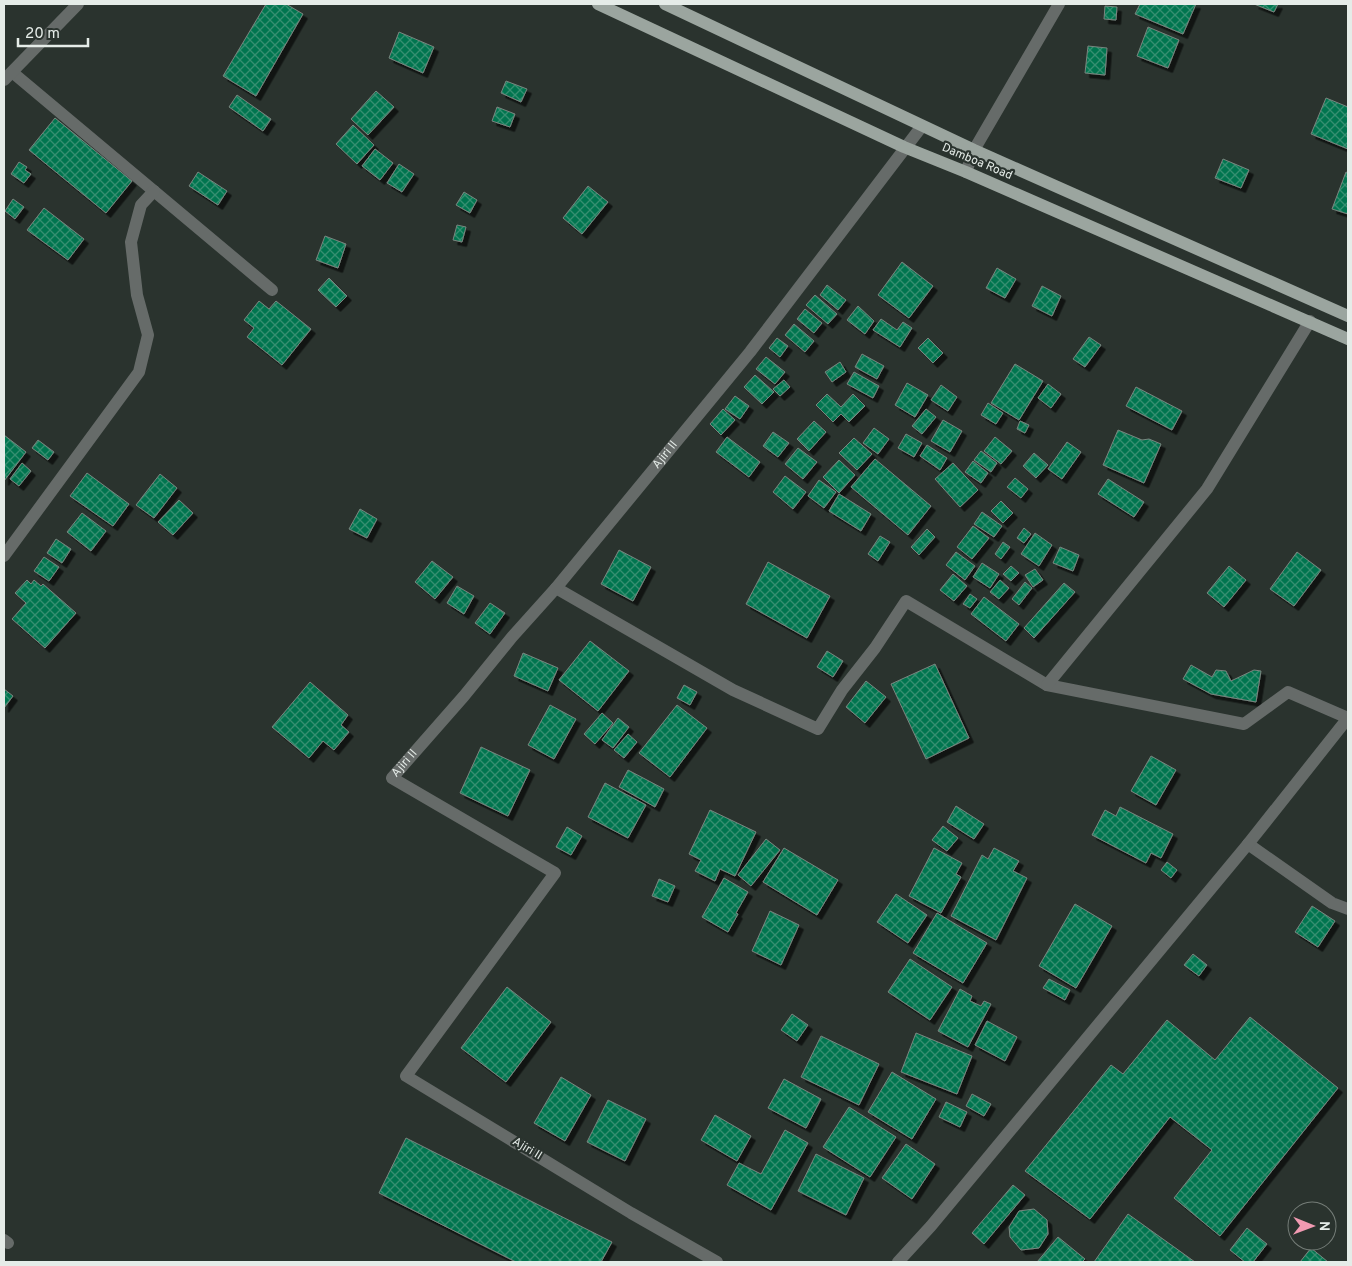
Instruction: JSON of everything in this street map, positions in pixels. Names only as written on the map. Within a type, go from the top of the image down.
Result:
[{"type":"main road","name":"Damboa Road","points":[[598,4],[904,147],[966,172],[1348,339]]},
{"type":"main road","name":"Damboa Road","points":[[665,4],[974,150],[1348,316]]},
{"type":"street","points":[[78,4],[8,76],[154,191],[272,290]]},
{"type":"street","points":[[966,172],[974,150],[1059,4]]},
{"type":"street","name":"Ajiri II","points":[[717,1262],[631,1213],[406,1076],[555,873],[392,778],[556,588],[750,352],[904,147],[922,126]]},
{"type":"street","points":[[4,556],[139,372],[148,335],[136,295],[131,242],[141,205],[154,191]]},
{"type":"street","points":[[1047,685],[1207,489],[1310,321]]},
{"type":"street","points":[[556,588],[733,690],[818,729],[842,690],[875,648],[906,601],[1047,685],[1244,724],[1288,692],[1348,718],[1248,844],[931,1226],[898,1262]]},
{"type":"street","points":[[1248,844],[1332,903],[1348,909]]},
{"type":"building","points":[[266,4],[286,4],[303,14],[256,96],[223,76]]},
{"type":"building","points":[[1140,4],[1196,4],[1183,34],[1135,14]]},
{"type":"building","points":[[1254,4],[1278,4],[1274,12]]},
{"type":"building","points":[[1105,6],[1117,7],[1116,20],[1104,19]]},
{"type":"building","points":[[1148,27],[1179,40],[1168,68],[1137,56]]},
{"type":"building","points":[[399,32],[434,47],[423,73],[389,58]]},
{"type":"building","points":[[1088,46],[1107,48],[1105,75],[1085,73]]},
{"type":"building","points":[[506,81],[527,89],[521,102],[501,93]]},
{"type":"building","points":[[376,91],[394,107],[368,135],[351,119]]},
{"type":"building","points":[[237,95],[271,119],[263,131],[229,107]]},
{"type":"building","points":[[1326,98],[1348,107],[1348,149],[1311,134]]},
{"type":"building","points":[[497,107],[515,114],[510,127],[492,121]]},
{"type":"building","points":[[55,118],[132,181],[106,213],[29,150]]},
{"type":"building","points":[[353,125],[374,145],[357,164],[336,144]]},
{"type":"building","points":[[375,149],[393,163],[380,180],[362,166]]},
{"type":"building","points":[[1223,159],[1249,170],[1241,188],[1215,178]]},
{"type":"building","points":[[19,162],[27,167],[25,170],[31,174],[24,183],[11,174]]},
{"type":"building","points":[[399,164],[414,174],[402,192],[387,183]]},
{"type":"building","points":[[198,172],[227,191],[218,205],[189,186]]},
{"type":"building","points":[[1346,172],[1348,173],[1348,214],[1332,209]]},
{"type":"building","points":[[588,186],[608,202],[582,234],[563,218]]},
{"type":"building","points":[[464,192],[477,200],[470,213],[456,205]]},
{"type":"building","points":[[13,199],[24,207],[15,219],[5,211]]},
{"type":"building","points":[[44,208],[84,239],[68,260],[27,230]]},
{"type":"building","points":[[457,225],[466,227],[462,242],[453,240]]},
{"type":"building","points":[[325,236],[346,244],[338,268],[316,260]]},
{"type":"building","points":[[902,262],[933,286],[909,318],[878,295]]},
{"type":"building","points":[[997,268],[1016,279],[1005,298],[986,288]]},
{"type":"building","points":[[329,278],[347,296],[336,307],[318,290]]},
{"type":"building","points":[[827,285],[846,300],[838,310],[820,295]]},
{"type":"building","points":[[1042,286],[1061,296],[1052,316],[1032,306]]},
{"type":"building","points":[[815,295],[837,314],[828,324],[806,305]]},
{"type":"building","points":[[259,301],[269,309],[276,301],[311,329],[282,365],[247,337],[254,328],[244,320]]},
{"type":"building","points":[[858,306],[874,321],[865,334],[847,320]]},
{"type":"building","points":[[805,309],[822,323],[814,333],[797,319]]},
{"type":"building","points":[[881,319],[897,330],[903,322],[912,328],[900,347],[873,330]]},
{"type":"building","points":[[794,324],[814,341],[805,352],[785,335]]},
{"type":"building","points":[[1089,337],[1101,345],[1085,367],[1073,359]]},
{"type":"building","points":[[777,338],[788,346],[780,357],[769,348]]},
{"type":"building","points":[[928,338],[943,353],[933,363],[918,348]]},
{"type":"building","points":[[862,354],[884,366],[877,379],[855,367]]},
{"type":"building","points":[[766,357],[785,372],[775,384],[756,369]]},
{"type":"building","points":[[840,362],[846,372],[832,382],[825,372]]},
{"type":"building","points":[[1015,364],[1043,381],[1019,420],[991,403]]},
{"type":"building","points":[[854,372],[879,386],[873,398],[847,384]]},
{"type":"building","points":[[755,375],[774,392],[762,404],[744,387]]},
{"type":"building","points":[[784,380],[790,387],[780,396],[773,389]]},
{"type":"building","points":[[907,383],[928,395],[915,417],[895,405]]},
{"type":"building","points":[[1048,384],[1061,394],[1051,408],[1038,398]]},
{"type":"building","points":[[941,385],[957,397],[948,411],[931,400]]},
{"type":"building","points":[[1136,387],[1182,411],[1172,430],[1126,406]]},
{"type":"building","points":[[827,394],[841,407],[853,394],[865,406],[849,422],[841,414],[833,422],[816,405]]},
{"type":"building","points":[[735,396],[749,406],[740,419],[725,409]]},
{"type":"building","points":[[988,403],[1003,413],[996,424],[981,415]]},
{"type":"building","points":[[723,409],[735,420],[721,435],[710,424]]},
{"type":"building","points":[[926,409],[936,417],[922,434],[912,426]]},
{"type":"building","points":[[943,420],[962,431],[950,452],[931,441]]},
{"type":"building","points":[[814,421],[826,432],[809,451],[797,439]]},
{"type":"building","points":[[1020,421],[1029,425],[1025,433],[1017,429]]},
{"type":"building","points":[[874,428],[889,439],[878,454],[863,443]]},
{"type":"building","points":[[1118,430],[1142,440],[1149,439],[1161,444],[1144,483],[1103,465]]},
{"type":"building","points":[[773,432],[789,443],[778,457],[763,446]]},
{"type":"building","points":[[906,434],[922,443],[914,457],[898,448]]},
{"type":"building","points":[[4,435],[26,452],[4,481]]},
{"type":"building","points":[[727,437],[760,462],[749,477],[716,452]]},
{"type":"building","points":[[995,437],[1012,451],[1001,464],[984,451]]},
{"type":"building","points":[[854,438],[872,454],[857,470],[839,453]]},
{"type":"building","points":[[38,440],[54,452],[48,460],[32,448]]},
{"type":"building","points":[[1067,442],[1081,452],[1062,479],[1048,469]]},
{"type":"building","points":[[927,445],[947,458],[940,470],[920,456]]},
{"type":"building","points":[[798,448],[817,462],[803,479],[785,464]]},
{"type":"building","points":[[981,451],[997,463],[991,472],[974,460]]},
{"type":"building","points":[[1034,453],[1048,465],[1036,478],[1023,466]]},
{"type":"building","points":[[875,459],[931,506],[908,535],[851,487]]},
{"type":"building","points":[[839,460],[855,475],[839,493],[823,477]]},
{"type":"building","points":[[973,461],[988,473],[981,483],[965,472]]},
{"type":"building","points":[[22,463],[31,471],[19,486],[10,479]]},
{"type":"building","points":[[953,463],[978,490],[960,507],[935,479]]},
{"type":"building","points":[[87,473],[129,504],[113,526],[70,496]]},
{"type":"building","points":[[160,474],[177,488],[154,518],[136,505]]},
{"type":"building","points":[[785,476],[806,492],[793,509],[773,492]]},
{"type":"building","points":[[1015,478],[1028,489],[1021,498],[1007,487]]},
{"type":"building","points":[[1108,479],[1144,502],[1134,517],[1098,494]]},
{"type":"building","points":[[819,480],[836,492],[824,508],[808,496]]},
{"type":"building","points":[[839,494],[871,514],[861,531],[829,511]]},
{"type":"building","points":[[179,500],[193,513],[173,535],[158,522]]},
{"type":"building","points":[[1001,501],[1013,513],[1003,523],[991,511]]},
{"type":"building","points":[[360,509],[377,519],[367,538],[349,529]]},
{"type":"building","points":[[982,512],[1002,526],[994,537],[974,524]]},
{"type":"building","points":[[82,513],[106,531],[91,551],[67,532]]},
{"type":"building","points":[[973,526],[989,538],[972,559],[957,547]]},
{"type":"building","points":[[1024,528],[1031,534],[1024,543],[1017,538]]},
{"type":"building","points":[[927,529],[935,537],[919,555],[911,547]]},
{"type":"building","points":[[1035,533],[1052,545],[1039,566],[1021,554]]},
{"type":"building","points":[[880,536],[890,542],[878,561],[868,554]]},
{"type":"building","points":[[56,539],[71,549],[62,563],[47,553]]},
{"type":"building","points":[[1003,542],[1010,547],[1001,559],[995,554]]},
{"type":"building","points":[[1060,547],[1079,555],[1073,571],[1053,563]]},
{"type":"building","points":[[619,550],[651,567],[633,601],[601,584]]},
{"type":"building","points":[[956,552],[975,566],[965,580],[946,565]]},
{"type":"building","points":[[1297,552],[1321,570],[1294,606],[1270,589]]},
{"type":"building","points":[[44,557],[59,567],[49,581],[34,571]]},
{"type":"building","points":[[432,561],[453,577],[435,599],[415,582]]},
{"type":"building","points":[[768,562],[830,596],[807,638],[746,604]]},
{"type":"building","points":[[982,563],[999,574],[990,588],[973,577]]},
{"type":"building","points":[[1011,566],[1019,573],[1011,581],[1003,574]]},
{"type":"building","points":[[1229,566],[1246,580],[1224,607],[1207,593]]},
{"type":"building","points":[[1035,569],[1043,580],[1033,587],[1025,575]]},
{"type":"building","points":[[953,574],[967,586],[954,601],[940,590]]},
{"type":"building","points":[[27,580],[31,584],[34,580],[41,586],[43,584],[76,613],[45,648],[12,619],[26,603],[15,593]]},
{"type":"building","points":[[1000,580],[1009,588],[999,599],[990,592]]},
{"type":"building","points":[[1025,582],[1032,588],[1019,605],[1012,599]]},
{"type":"building","points":[[1064,583],[1075,592],[1034,638],[1024,628]]},
{"type":"building","points":[[457,586],[474,596],[464,614],[447,603]]},
{"type":"building","points":[[970,594],[977,599],[970,608],[963,604]]},
{"type":"building","points":[[984,597],[1019,624],[1006,641],[971,614]]},
{"type":"building","points":[[490,603],[505,613],[490,634],[475,623]]},
{"type":"building","points":[[590,641],[629,671],[598,711],[559,680]]},
{"type":"building","points":[[827,651],[843,661],[833,677],[817,667]]},
{"type":"building","points":[[523,653],[558,668],[548,691],[514,676]]},
{"type":"building","points":[[935,664],[969,738],[926,759],[891,684]]},
{"type":"building","points":[[1191,665],[1212,677],[1216,670],[1226,671],[1231,681],[1254,670],[1261,671],[1256,702],[1211,694],[1183,679]]},
{"type":"building","points":[[866,681],[886,697],[865,723],[846,707]]},
{"type":"building","points":[[310,682],[348,715],[341,725],[349,732],[334,750],[323,741],[309,758],[272,727]]},
{"type":"building","points":[[684,685],[697,692],[690,705],[677,698]]},
{"type":"building","points":[[4,689],[13,696],[4,708]]},
{"type":"building","points":[[550,705],[576,719],[554,759],[528,745]]},
{"type":"building","points":[[677,705],[707,728],[670,777],[639,753]]},
{"type":"building","points":[[602,713],[613,723],[595,744],[584,734]]},
{"type":"building","points":[[618,718],[629,727],[613,748],[602,740]]},
{"type":"building","points":[[628,734],[637,742],[624,758],[614,750]]},
{"type":"building","points":[[481,747],[530,770],[508,816],[460,793]]},
{"type":"building","points":[[1151,756],[1176,770],[1156,805],[1131,791]]},
{"type":"building","points":[[628,770],[664,789],[655,807],[619,787]]},
{"type":"building","points":[[605,783],[646,805],[628,838],[588,817]]},
{"type":"building","points":[[956,806],[984,824],[974,839],[947,822]]},
{"type":"building","points":[[1120,807],[1173,834],[1161,858],[1151,853],[1146,863],[1092,835],[1105,810],[1116,816]]},
{"type":"building","points":[[710,810],[756,832],[735,876],[720,869],[715,881],[695,871],[701,860],[689,854]]},
{"type":"building","points":[[943,826],[958,838],[947,851],[932,840]]},
{"type":"building","points":[[567,827],[582,836],[571,855],[556,847]]},
{"type":"building","points":[[766,839],[780,850],[751,886],[738,875]]},
{"type":"building","points":[[784,848],[838,880],[817,915],[763,882]]},
{"type":"building","points":[[934,848],[962,863],[956,874],[961,877],[941,913],[909,896]]},
{"type":"building","points":[[994,848],[1019,861],[1013,871],[1027,878],[996,940],[951,916],[982,855],[988,859]]},
{"type":"building","points":[[1167,862],[1177,870],[1171,878],[1161,870]]},
{"type":"building","points":[[724,878],[748,892],[728,932],[702,917]]},
{"type":"building","points":[[659,879],[675,886],[668,902],[652,896]]},
{"type":"building","points":[[896,894],[927,915],[908,943],[877,922]]},
{"type":"building","points":[[1075,904],[1112,926],[1076,988],[1039,966]]},
{"type":"building","points":[[1312,906],[1335,921],[1318,947],[1295,932]]},
{"type":"building","points":[[770,911],[799,925],[781,965],[752,951]]},
{"type":"building","points":[[937,913],[987,943],[963,983],[913,953]]},
{"type":"building","points":[[1193,954],[1207,965],[1199,976],[1184,965]]},
{"type":"building","points":[[910,959],[952,987],[930,1020],[888,992]]},
{"type":"building","points":[[1049,979],[1070,990],[1065,1000],[1043,988]]},
{"type":"building","points":[[507,987],[551,1022],[506,1082],[461,1048]]},
{"type":"building","points":[[960,989],[972,996],[970,1001],[981,1006],[984,1001],[991,1004],[968,1047],[938,1031]]},
{"type":"building","points":[[792,1014],[808,1025],[797,1041],[781,1030]]},
{"type":"building","points":[[1250,1017],[1338,1088],[1220,1236],[1174,1198],[1212,1150],[1170,1117],[1090,1219],[1025,1171],[1111,1065],[1123,1074],[1167,1020],[1215,1060]]},
{"type":"building","points":[[987,1021],[1017,1037],[1005,1061],[975,1045]]},
{"type":"building","points":[[916,1033],[972,1056],[957,1094],[901,1072]]},
{"type":"building","points":[[821,1036],[879,1064],[859,1105],[801,1077]]},
{"type":"building","points":[[892,1072],[936,1099],[912,1139],[868,1112]]},
{"type":"building","points":[[561,1077],[591,1095],[565,1141],[534,1123]]},
{"type":"building","points":[[784,1079],[821,1099],[806,1128],[768,1108]]},
{"type":"building","points":[[972,1094],[991,1104],[984,1116],[966,1106]]},
{"type":"building","points":[[608,1100],[646,1119],[625,1161],[587,1142]]},
{"type":"building","points":[[946,1102],[967,1112],[960,1127],[939,1117]]},
{"type":"building","points":[[849,1107],[896,1137],[870,1177],[823,1147]]},
{"type":"building","points":[[715,1115],[751,1136],[737,1161],[701,1140]]},
{"type":"building","points":[[785,1130],[808,1143],[771,1210],[727,1185],[739,1163],[761,1174]]},
{"type":"building","points":[[406,1138],[612,1242],[601,1262],[516,1262],[379,1193]]},
{"type":"building","points":[[906,1144],[935,1164],[912,1199],[882,1178]]},
{"type":"building","points":[[816,1154],[864,1178],[846,1215],[798,1191]]},
{"type":"building","points":[[1013,1185],[1025,1195],[984,1244],[972,1233]]},
{"type":"building","points":[[1034,1209],[1047,1220],[1048,1234],[1039,1248],[1021,1250],[1010,1237],[1009,1227],[1019,1211]]},
{"type":"building","points":[[1128,1214],[1195,1262],[1094,1262]]},
{"type":"building","points":[[1247,1228],[1267,1244],[1253,1262],[1245,1262],[1230,1250]]},
{"type":"building","points":[[1058,1237],[1085,1259],[1082,1262],[1037,1262]]},
{"type":"building","points":[[1309,1251],[1315,1251],[1328,1262],[1300,1262]]}]
